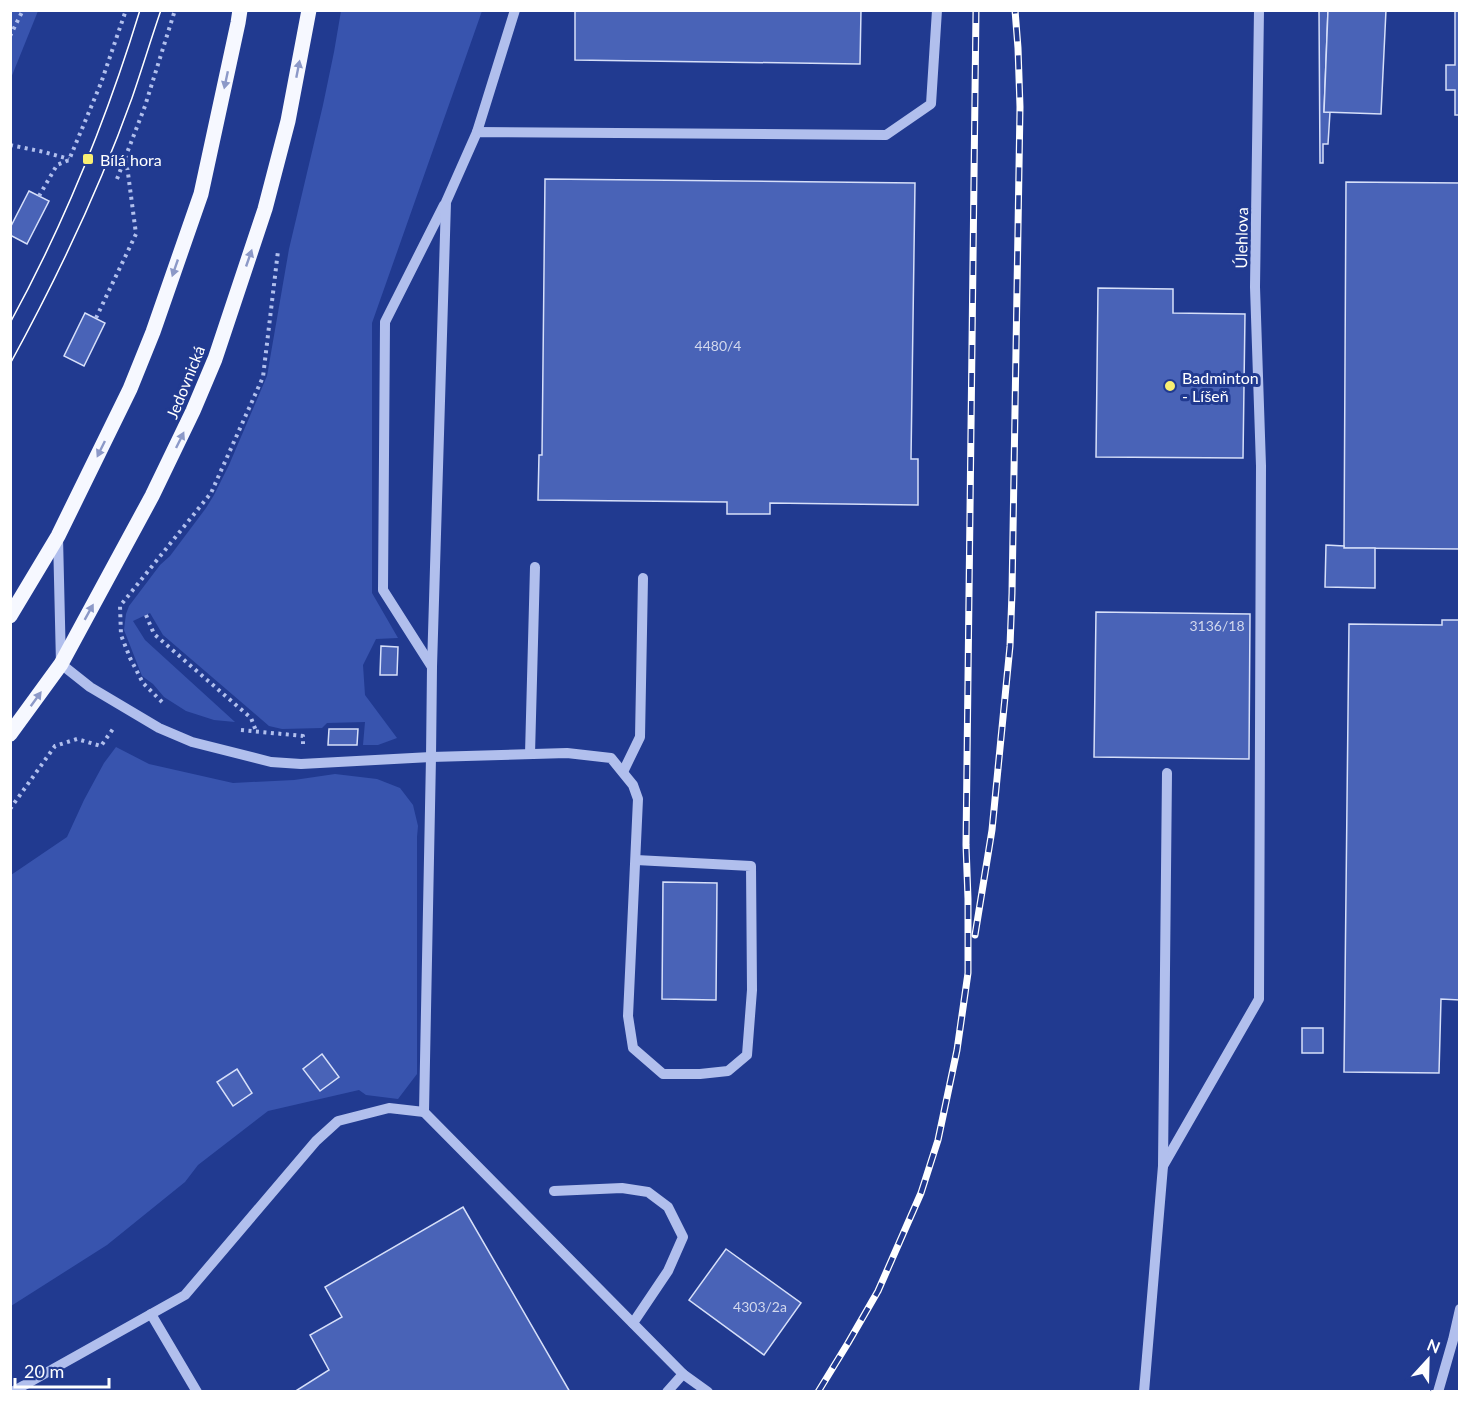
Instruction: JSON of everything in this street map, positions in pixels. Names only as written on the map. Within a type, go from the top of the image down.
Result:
[{"type":"main road","points":[[10,616],[58,536],[130,389],[153,332],[201,194],[240,10]]},
{"type":"main road","name":"Jedovnická","points":[[10,734],[61,664],[153,496],[194,411],[215,359],[265,208],[288,121],[309,10]]},
{"type":"street","points":[[432,667],[383,590],[385,322],[446,202],[477,132],[515,10]]},
{"type":"street","points":[[477,132],[886,135],[931,104],[937,10]]},
{"type":"street","name":"Úlehlova","points":[[1163,1166],[1259,999],[1261,466],[1255,286],[1259,10]]},
{"type":"street","points":[[424,1112],[432,667],[446,202]]},
{"type":"street","points":[[58,536],[61,664],[90,687],[126,709],[159,728],[192,742],[271,762],[301,764],[567,753],[611,758],[633,785],[638,799],[628,1016],[633,1048],[663,1074],[728,1071],[747,1055],[752,990],[751,866],[636,860]]},
{"type":"street","points":[[530,754],[535,567]]},
{"type":"street","points":[[623,772],[640,737],[643,578]]},
{"type":"street","points":[[1144,1392],[1163,1166],[1167,773]]},
{"type":"street","points":[[12,1392],[185,1295],[316,1141],[338,1121],[389,1108],[424,1112],[683,1374],[708,1392]]},
{"type":"street","points":[[554,1191],[622,1188],[648,1192],[668,1207],[682,1237],[668,1271],[633,1323]]},
{"type":"street","points":[[1437,1392],[1460,1309]]},
{"type":"street","points":[[152,1314],[197,1392]]},
{"type":"street","points":[[667,1392],[683,1374]]},
{"type":"path","points":[[10,36],[23,10]]},
{"type":"path","points":[[39,196],[57,165],[69,160],[101,83],[126,10]]},
{"type":"path","points":[[117,179],[145,106],[175,10]]},
{"type":"path","points":[[10,145],[45,152],[69,160]]},
{"type":"path","points":[[96,318],[136,234],[126,157]]},
{"type":"path","points":[[146,615],[154,634],[251,718],[256,731]]},
{"type":"path","points":[[130,658],[143,683],[169,707]]},
{"type":"path","points":[[10,809],[55,746],[77,739],[101,746],[143,683]]},
{"type":"path","points":[[239,730],[303,736],[301,764]]},
{"type":"shaded area","points":[[10,11],[38,11],[11,78]]},
{"type":"shaded area","points":[[341,11],[482,11],[372,323],[372,593],[398,638],[376,639],[363,665],[365,695],[397,738],[378,745],[363,745],[365,722],[327,723],[322,728],[282,729],[269,726],[163,635],[150,613],[133,621],[145,640],[235,722],[214,720],[186,711],[164,697],[153,684],[142,676],[124,630],[129,606],[160,565],[170,556],[214,495],[267,376],[289,249],[323,105]]},
{"type":"shaded area","points":[[116,747],[149,764],[233,783],[294,780],[335,774],[377,779],[400,788],[413,805],[418,826],[417,1074],[398,1099],[366,1095],[359,1090],[268,1111],[198,1165],[185,1182],[107,1245],[11,1306],[11,875],[67,837],[104,763]]},
{"type":"building","points":[[575,10],[861,10],[860,64],[575,60]]},
{"type":"building","points":[[1319,10],[1328,10],[1324,112],[1330,112],[1328,144],[1323,144],[1323,163],[1320,163]]},
{"type":"building","points":[[1328,10],[1386,10],[1381,114],[1324,112]]},
{"type":"building","points":[[1455,10],[1460,10],[1460,115],[1455,115],[1455,90],[1446,90],[1446,65],[1455,65]]},
{"type":"building","points":[[545,179],[915,183],[911,459],[918,459],[918,505],[770,503],[770,514],[727,514],[727,502],[538,500],[539,455],[542,455]]},
{"type":"building","points":[[1346,182],[1460,183],[1460,549],[1344,548]]},
{"type":"building","points":[[29,191],[49,201],[27,244],[10,235],[10,228]]},
{"type":"building","name":"Badminton - Líšeň","points":[[1098,288],[1173,289],[1173,313],[1245,314],[1243,458],[1096,457]]},
{"type":"building","points":[[85,313],[105,323],[84,366],[64,356]]},
{"type":"building","points":[[1326,545],[1344,546],[1344,548],[1375,548],[1375,588],[1325,587]]},
{"type":"building","points":[[1096,612],[1250,614],[1249,759],[1094,757]]},
{"type":"building","points":[[1442,620],[1460,620],[1460,1000],[1441,999],[1439,1073],[1344,1072],[1349,624],[1442,625]]},
{"type":"building","points":[[381,646],[398,647],[397,675],[380,675]]},
{"type":"building","points":[[329,729],[358,729],[357,745],[328,745]]},
{"type":"building","points":[[663,882],[717,883],[716,1000],[662,999]]},
{"type":"building","points":[[1302,1028],[1323,1028],[1323,1053],[1302,1053]]},
{"type":"building","points":[[322,1054],[339,1077],[320,1091],[303,1069]]},
{"type":"building","points":[[237,1069],[252,1093],[233,1106],[217,1082]]},
{"type":"building","points":[[463,1207],[570,1392],[294,1392],[329,1370],[310,1335],[342,1317],[325,1287]]},
{"type":"building","points":[[726,1249],[801,1303],[764,1355],[689,1300]]},
{"type":"tram line","points":[[10,323],[30,286],[83,170],[140,10]]},
{"type":"tram line","points":[[10,364],[61,266],[91,200],[132,98],[161,10]]},
{"type":"railway","points":[[818,1392],[878,1291],[921,1193],[938,1140],[957,1050],[968,973],[966,845],[976,10]]},
{"type":"railway","points":[[975,935],[992,830],[1010,646],[1020,107],[1015,10]]},
{"type":"place","name":"Bílá hora","points":[[88,159]]},
{"type":"place","name":"Badminton - Líšeň","points":[[1170,386]]}]
